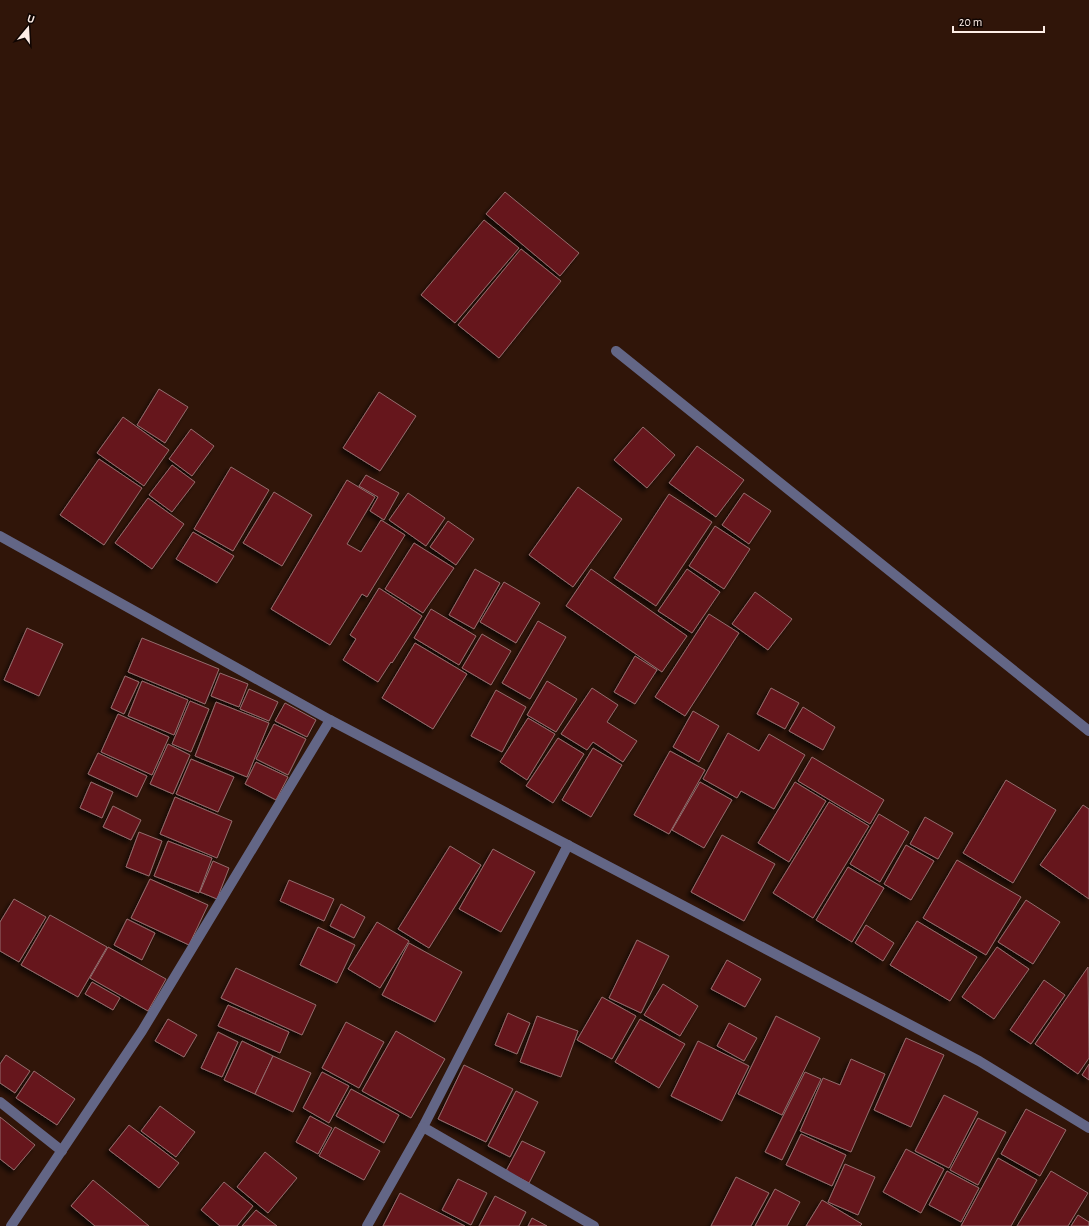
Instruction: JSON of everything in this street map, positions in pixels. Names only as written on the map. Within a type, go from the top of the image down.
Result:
[{"type":"street","points":[[616,351],[1089,731]]},
{"type":"street","points":[[0,536],[330,720],[979,1061],[1089,1128]]},
{"type":"street","points":[[11,1226],[142,1031],[330,720]]},
{"type":"street","points":[[367,1226],[423,1127],[568,845]]},
{"type":"street","points":[[0,1102],[62,1151]]},
{"type":"street","points":[[423,1127],[594,1226]]},
{"type":"building","points":[[505,192],[579,253],[560,276],[486,214]]},
{"type":"building","points":[[484,220],[519,248],[455,323],[421,295]]},
{"type":"building","points":[[521,249],[561,281],[499,358],[458,325]]},
{"type":"building","points":[[159,389],[188,407],[165,443],[137,425]]},
{"type":"building","points":[[379,392],[416,416],[380,471],[343,448]]},
{"type":"building","points":[[123,417],[169,450],[144,486],[97,453]]},
{"type":"building","points":[[643,427],[675,455],[647,488],[614,460]]},
{"type":"building","points":[[191,429],[214,446],[192,476],[169,459]]},
{"type":"building","points":[[697,446],[744,480],[716,517],[669,483]]},
{"type":"building","points":[[99,459],[142,488],[104,545],[60,515]]},
{"type":"building","points":[[172,465],[195,482],[172,512],[149,495]]},
{"type":"building","points":[[231,467],[269,490],[233,551],[194,529]]},
{"type":"building","points":[[366,475],[399,493],[384,520],[370,511],[378,497],[359,486]]},
{"type":"building","points":[[347,480],[375,497],[347,544],[361,552],[381,520],[405,535],[367,597],[362,594],[330,645],[271,609]]},
{"type":"building","points":[[578,487],[622,519],[573,587],[529,555]]},
{"type":"building","points":[[274,492],[312,515],[282,566],[243,543]]},
{"type":"building","points":[[408,493],[445,518],[426,546],[389,520]]},
{"type":"building","points":[[744,493],[771,511],[749,544],[722,525]]},
{"type":"building","points":[[669,494],[712,522],[656,606],[614,578]]},
{"type":"building","points":[[148,498],[184,524],[152,569],[115,543]]},
{"type":"building","points":[[448,521],[474,539],[456,565],[430,547]]},
{"type":"building","points":[[715,526],[750,549],[724,589],[689,566]]},
{"type":"building","points":[[193,532],[234,556],[217,583],[176,559]]},
{"type":"building","points":[[414,543],[454,568],[423,613],[385,589]]},
{"type":"building","points":[[475,569],[500,583],[474,629],[449,615]]},
{"type":"building","points":[[591,569],[687,636],[662,672],[566,606]]},
{"type":"building","points":[[687,569],[720,592],[692,633],[658,611]]},
{"type":"building","points":[[504,582],[540,603],[516,643],[480,622]]},
{"type":"building","points":[[379,588],[422,616],[378,682],[343,660],[356,639],[350,635]]},
{"type":"building","points":[[755,592],[792,619],[768,650],[732,624]]},
{"type":"building","points":[[431,609],[476,636],[459,665],[414,638]]},
{"type":"building","points":[[709,614],[739,633],[685,716],[655,697]]},
{"type":"building","points":[[538,621],[566,637],[530,699],[502,683]]},
{"type":"building","points":[[27,628],[63,644],[39,696],[4,680]]},
{"type":"building","points":[[482,634],[511,651],[491,685],[462,668]]},
{"type":"building","points":[[142,638],[219,669],[205,704],[128,672]]},
{"type":"building","points":[[415,643],[467,674],[433,729],[382,698]]},
{"type":"building","points":[[635,656],[657,670],[635,704],[614,692]]},
{"type":"building","points":[[220,673],[248,684],[239,707],[211,696]]},
{"type":"building","points":[[125,676],[139,682],[124,714],[111,708]]},
{"type":"building","points":[[142,681],[188,700],[174,735],[128,716]]},
{"type":"building","points":[[547,681],[577,699],[556,732],[527,715]]},
{"type":"building","points":[[592,688],[618,705],[607,722],[637,741],[623,762],[593,742],[587,750],[561,734]]},
{"type":"building","points":[[771,688],[799,703],[785,729],[757,714]]},
{"type":"building","points":[[249,689],[278,702],[269,721],[240,709]]},
{"type":"building","points":[[496,690],[526,707],[502,752],[471,736]]},
{"type":"building","points":[[190,701],[209,709],[191,752],[172,744]]},
{"type":"building","points":[[216,702],[269,723],[247,777],[195,756]]},
{"type":"building","points":[[285,703],[316,720],[307,737],[275,721]]},
{"type":"building","points":[[803,707],[835,727],[823,750],[789,731]]},
{"type":"building","points":[[693,711],[719,726],[699,762],[673,747]]},
{"type":"building","points":[[118,714],[169,737],[152,775],[101,752]]},
{"type":"building","points":[[528,718],[555,734],[527,780],[500,762]]},
{"type":"building","points":[[274,724],[306,739],[288,775],[256,759]]},
{"type":"building","points":[[728,733],[759,751],[769,734],[805,755],[774,809],[741,791],[737,798],[703,779]]},
{"type":"building","points":[[558,738],[584,754],[553,803],[526,786]]},
{"type":"building","points":[[168,744],[190,755],[173,794],[150,784]]},
{"type":"building","points":[[593,748],[622,765],[591,817],[562,800]]},
{"type":"building","points":[[670,751],[705,770],[669,834],[634,815]]},
{"type":"building","points":[[98,753],[147,776],[137,797],[88,774]]},
{"type":"building","points":[[812,757],[884,800],[870,824],[798,781]]},
{"type":"building","points":[[191,759],[234,777],[218,812],[176,794]]},
{"type":"building","points":[[256,762],[288,777],[276,800],[245,784]]},
{"type":"building","points":[[1006,780],[1056,810],[1013,883],[963,853]]},
{"type":"building","points":[[91,782],[113,792],[102,818],[80,808]]},
{"type":"building","points":[[700,782],[732,800],[704,848],[672,830]]},
{"type":"building","points":[[795,782],[826,801],[789,862],[758,843]]},
{"type":"building","points":[[175,797],[232,821],[217,858],[160,834]]},
{"type":"building","points":[[829,802],[869,826],[813,918],[773,893]]},
{"type":"building","points":[[1083,805],[1089,809],[1089,899],[1040,865]]},
{"type":"building","points":[[113,806],[141,820],[131,840],[103,827]]},
{"type":"building","points":[[879,814],[909,832],[880,882],[850,864]]},
{"type":"building","points":[[925,817],[953,833],[938,859],[910,844]]},
{"type":"building","points":[[139,832],[162,841],[149,876],[126,867]]},
{"type":"building","points":[[722,835],[775,864],[744,921],[691,892]]},
{"type":"building","points":[[168,841],[212,858],[199,893],[154,876]]},
{"type":"building","points":[[906,845],[934,861],[911,900],[884,884]]},
{"type":"building","points":[[450,846],[481,865],[429,948],[398,929]]},
{"type":"building","points":[[493,849],[535,872],[501,932],[459,909]]},
{"type":"building","points":[[957,860],[1021,897],[986,955],[923,918]]},
{"type":"building","points":[[213,861],[229,868],[217,899],[200,892]]},
{"type":"building","points":[[848,867],[884,888],[852,942],[816,920]]},
{"type":"building","points":[[150,879],[208,905],[189,945],[131,918]]},
{"type":"building","points":[[289,880],[334,899],[324,921],[280,901]]},
{"type":"building","points":[[14,899],[46,917],[19,962],[0,951],[0,922]]},
{"type":"building","points":[[1026,900],[1060,922],[1033,964],[998,942]]},
{"type":"building","points":[[341,904],[365,917],[354,938],[330,926]]},
{"type":"building","points":[[50,915],[107,947],[78,997],[21,965]]},
{"type":"building","points":[[127,919],[155,933],[142,960],[114,945]]},
{"type":"building","points":[[917,921],[977,957],[950,1001],[890,965]]},
{"type":"building","points":[[377,922],[409,941],[380,988],[348,969]]},
{"type":"building","points":[[866,925],[894,943],[883,961],[855,943]]},
{"type":"building","points":[[318,927],[355,945],[337,983],[300,965]]},
{"type":"building","points":[[637,940],[669,956],[641,1013],[609,998]]},
{"type":"building","points":[[409,943],[462,972],[435,1022],[382,995]]},
{"type":"building","points":[[108,947],[166,979],[148,1011],[90,978]]},
{"type":"building","points":[[997,947],[1029,969],[994,1019],[962,997]]},
{"type":"building","points":[[727,960],[761,979],[745,1007],[711,989]]},
{"type":"building","points":[[1088,967],[1089,1058],[1078,1074],[1035,1044]]},
{"type":"building","points":[[236,968],[316,1005],[302,1035],[221,998]]},
{"type":"building","points":[[1044,980],[1065,995],[1031,1044],[1010,1030]]},
{"type":"building","points":[[92,982],[120,998],[113,1010],[85,994]]},
{"type":"building","points":[[663,984],[698,1006],[680,1036],[644,1015]]},
{"type":"building","points":[[602,997],[636,1016],[612,1059],[577,1040]]},
{"type":"building","points":[[228,1005],[289,1032],[280,1053],[218,1026]]},
{"type":"building","points":[[508,1013],[530,1023],[517,1054],[495,1045]]},
{"type":"building","points":[[537,1016],[578,1031],[561,1077],[520,1062]]},
{"type":"building","points":[[776,1016],[820,1038],[782,1115],[738,1094]]},
{"type":"building","points":[[168,1019],[197,1035],[184,1057],[155,1041]]},
{"type":"building","points":[[640,1019],[685,1044],[659,1088],[615,1062]]},
{"type":"building","points":[[346,1022],[384,1042],[359,1088],[322,1068]]},
{"type":"building","points":[[729,1023],[757,1038],[744,1061],[717,1046]]},
{"type":"building","points":[[396,1031],[445,1059],[411,1118],[362,1091]]},
{"type":"building","points":[[218,1032],[238,1042],[222,1077],[201,1068]]},
{"type":"building","points":[[906,1038],[944,1055],[911,1127],[874,1110]]},
{"type":"building","points":[[242,1041],[273,1056],[255,1094],[224,1080]]},
{"type":"building","points":[[698,1041],[749,1066],[722,1121],[671,1096]]},
{"type":"building","points":[[6,1055],[30,1071],[15,1093],[0,1083],[0,1064]]},
{"type":"building","points":[[273,1056],[311,1073],[293,1112],[255,1094]]},
{"type":"building","points":[[851,1059],[885,1074],[851,1152],[800,1131],[823,1078],[840,1085]]},
{"type":"building","points":[[1089,1064],[1089,1080],[1082,1075]]},
{"type":"building","points":[[464,1065],[513,1089],[486,1142],[438,1119]]},
{"type":"building","points":[[34,1071],[75,1099],[57,1125],[16,1098]]},
{"type":"building","points":[[322,1072],[349,1086],[329,1123],[303,1108]]},
{"type":"building","points":[[805,1072],[821,1079],[782,1160],[765,1152]]},
{"type":"building","points":[[351,1089],[399,1115],[384,1143],[336,1116]]},
{"type":"building","points":[[516,1091],[538,1102],[510,1157],[488,1146]]},
{"type":"building","points":[[944,1095],[978,1112],[949,1168],[915,1151]]},
{"type":"building","points":[[160,1106],[195,1132],[176,1157],[141,1131]]},
{"type":"building","points":[[1026,1109],[1066,1130],[1040,1176],[1001,1154]]},
{"type":"building","points":[[310,1116],[332,1128],[318,1154],[296,1142]]},
{"type":"building","points":[[0,1117],[35,1145],[14,1170],[0,1159]]},
{"type":"building","points":[[978,1118],[1006,1132],[978,1185],[950,1170]]},
{"type":"building","points":[[129,1125],[179,1163],[159,1188],[109,1150]]},
{"type":"building","points":[[335,1127],[380,1151],[364,1180],[319,1156]]},
{"type":"building","points":[[801,1134],[846,1155],[832,1186],[786,1165]]},
{"type":"building","points":[[522,1141],[545,1152],[529,1183],[506,1171]]},
{"type":"building","points":[[906,1149],[944,1169],[921,1213],[883,1192]]},
{"type":"building","points":[[265,1152],[297,1178],[268,1213],[237,1187]]},
{"type":"building","points":[[998,1158],[1037,1180],[1011,1226],[961,1226]]},
{"type":"building","points":[[845,1164],[875,1177],[858,1215],[828,1202]]},
{"type":"building","points":[[947,1171],[979,1188],[961,1222],[929,1205]]},
{"type":"building","points":[[1051,1171],[1088,1193],[1068,1226],[1017,1226]]},
{"type":"building","points":[[736,1177],[769,1193],[751,1226],[711,1226]]},
{"type":"building","points":[[458,1179],[487,1193],[471,1225],[442,1210]]},
{"type":"building","points":[[93,1180],[149,1226],[95,1226],[71,1206]]},
{"type":"building","points":[[224,1182],[253,1206],[237,1226],[220,1226],[201,1210]]},
{"type":"building","points":[[775,1189],[800,1202],[787,1226],[755,1226]]},
{"type":"building","points":[[400,1193],[465,1226],[383,1226]]},
{"type":"building","points":[[495,1196],[526,1212],[519,1226],[479,1226]]},
{"type":"building","points":[[822,1200],[862,1224],[860,1226],[806,1226]]},
{"type":"building","points":[[256,1210],[277,1226],[242,1226]]},
{"type":"building","points":[[1078,1215],[1089,1222],[1089,1226],[1071,1226]]},
{"type":"building","points":[[532,1218],[547,1226],[528,1226]]}]
